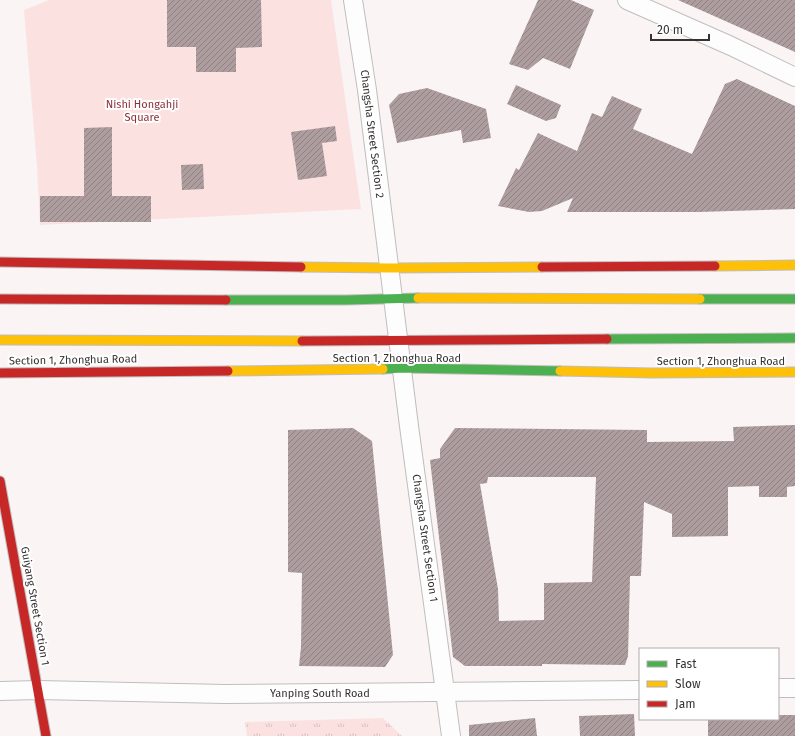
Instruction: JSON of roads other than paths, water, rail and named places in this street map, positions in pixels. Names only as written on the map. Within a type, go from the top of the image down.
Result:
[{"type":"main road","points":[[0,262],[390,268],[795,265]]},
{"type":"main road","points":[[0,299],[795,299]]},
{"type":"main road","name":"Section 1, Zhonghua Road","points":[[0,340],[352,341],[399,339],[795,338]]},
{"type":"main road","name":"Section 1, Zhonghua Road","points":[[0,373],[357,370],[403,368],[652,373],[795,372]]},
{"type":"main road","name":"Guiyang Street Section 1","points":[[0,481],[46,736]]},
{"type":"street","name":"Changsha Street Section 2","points":[[353,0],[367,90],[394,300]]},
{"type":"street","points":[[626,0],[731,46],[795,77]]},
{"type":"street","name":"Changsha Street Section 1","points":[[394,300],[410,434],[446,692],[450,736]]},
{"type":"street","points":[[779,688],[795,688]]},
{"type":"street","name":"Yanping South Road","points":[[0,691],[38,690],[225,694],[639,690]]},
{"type":"park label","name":"Nishi Hongahji Square","points":[[142,110]]}]
